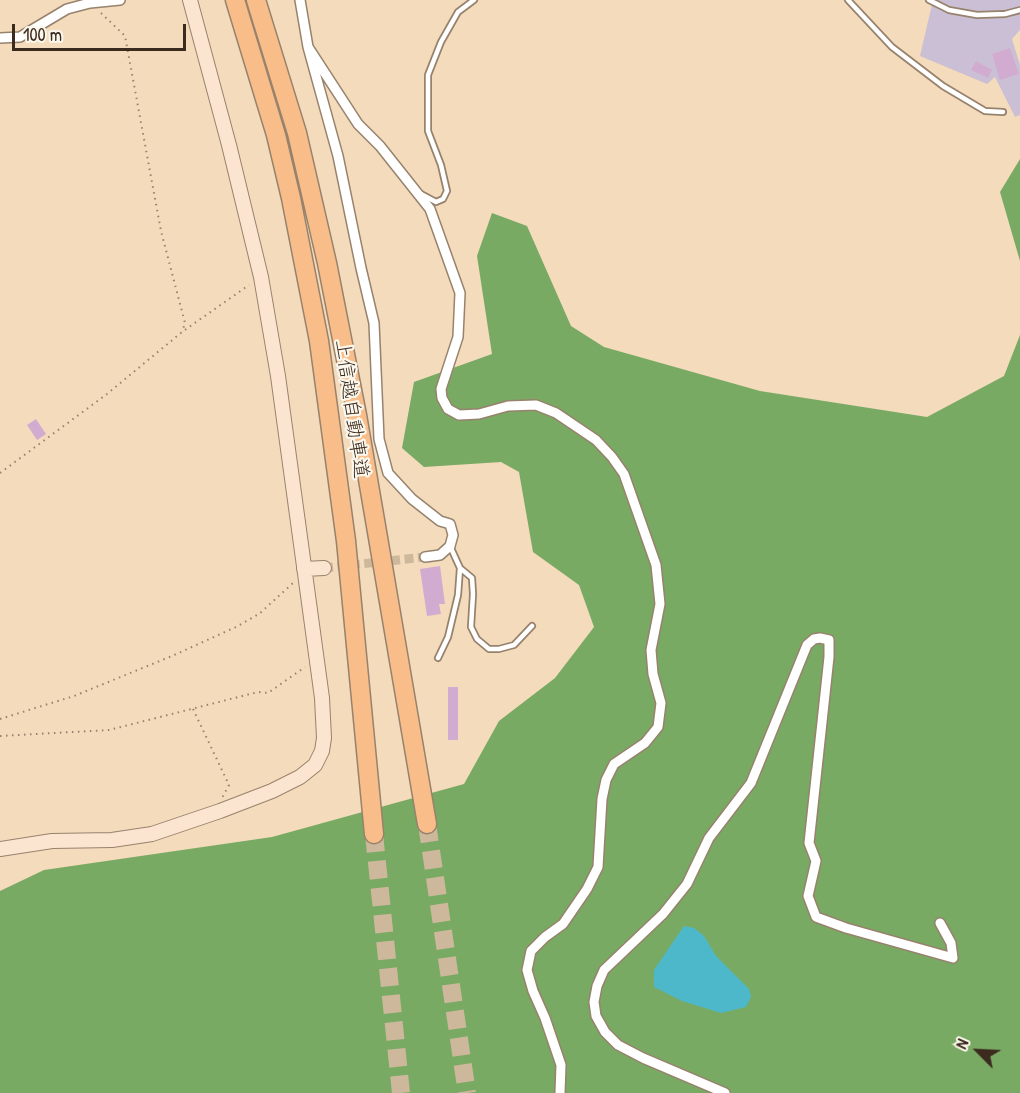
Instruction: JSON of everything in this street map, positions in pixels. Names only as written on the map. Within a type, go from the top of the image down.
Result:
[{"type":"highway","name":"上信越自動車道","points":[[235,0],[276,135],[319,341],[346,541],[374,834]]},
{"type":"highway","name":"上信越自動車道","points":[[256,0],[297,133],[331,284],[357,415],[427,824]]},
{"type":"street","points":[[0,38],[20,37],[67,9],[90,3],[120,0]]},
{"type":"street","points":[[0,849],[52,841],[112,840],[152,834],[272,791],[300,777],[315,765],[322,751],[324,738],[316,658],[278,376],[261,277],[190,0]]},
{"type":"street","points":[[300,0],[308,47],[338,156],[360,268],[374,323],[379,438],[388,473],[412,499],[440,521],[450,524],[453,535],[450,546],[440,555],[425,557]]},
{"type":"street","points":[[308,47],[358,124],[380,146],[430,209],[460,293],[458,337],[441,389],[442,398],[448,409],[459,415],[479,414],[507,406],[536,405],[556,413],[596,440],[624,474],[656,565],[660,604],[651,650],[653,674],[661,703],[657,727],[645,743],[614,764],[606,780],[602,799],[598,867],[587,889],[562,924],[531,951],[527,970],[561,1065],[560,1093]]},
{"type":"street","points":[[304,569],[324,568]]},
{"type":"street","points":[[725,1093],[618,1045],[605,1032],[596,1016],[594,1002],[597,986],[604,970],[663,914],[687,884],[709,838],[751,783],[807,645],[814,639],[829,640],[830,657],[808,843],[816,861],[808,896],[816,917],[846,928],[953,958],[951,943],[940,923]]},
{"type":"lane","points":[[416,191],[436,202],[443,199],[447,191],[441,165],[428,131],[428,75],[441,42],[459,12],[474,0]]},
{"type":"lane","points":[[848,0],[892,47],[943,86],[985,111],[1003,112]]},
{"type":"lane","points":[[929,0],[949,10],[977,15],[1005,14],[1020,10]]},
{"type":"lane","points":[[438,658],[448,637],[458,595],[459,568],[450,546]]},
{"type":"lane","points":[[459,568],[472,578],[471,627],[477,639],[489,649],[514,645],[532,626]]},
{"type":"path","points":[[90,3],[125,36],[161,231],[185,323],[182,332]]},
{"type":"path","points":[[0,473],[107,394],[182,332],[261,277]]},
{"type":"path","points":[[0,719],[74,696],[236,627],[259,614],[292,584],[304,569]]},
{"type":"path","points":[[0,736],[109,730],[258,692],[268,693],[316,658]]},
{"type":"path","points":[[193,709],[229,785],[213,813]]},
{"type":"shaded area","points":[[933,0],[1020,0],[1020,30],[1012,39],[1020,65],[1020,115],[1015,117],[995,77],[987,84],[920,56]]},
{"type":"green space","points":[[1020,159],[1020,261],[1000,192]]},
{"type":"green space","points":[[492,213],[527,226],[571,326],[604,347],[760,391],[927,417],[1004,376],[1020,335],[1020,1093],[0,1093],[0,891],[44,870],[272,837],[464,784],[499,721],[555,678],[594,627],[579,585],[533,552],[519,472],[501,462],[424,467],[402,448],[414,382],[492,354],[477,256]]},
{"type":"water","points":[[684,926],[694,928],[704,936],[716,956],[749,989],[751,997],[746,1007],[721,1013],[682,1001],[654,987],[654,970]]},
{"type":"building","points":[[1010,48],[1019,74],[1000,80],[992,54]]},
{"type":"building","points":[[976,61],[992,70],[988,78],[971,70]]},
{"type":"building","points":[[36,419],[46,434],[37,440],[27,425]]},
{"type":"building","points":[[440,566],[445,604],[439,604],[441,614],[427,616],[420,569]]},
{"type":"building","points":[[448,687],[458,687],[458,740],[448,740]]},
{"type":"tunnel","points":[[324,568],[425,557]]},
{"type":"tunnel","points":[[427,824],[467,1093]]},
{"type":"tunnel","points":[[374,834],[401,1093]]}]
